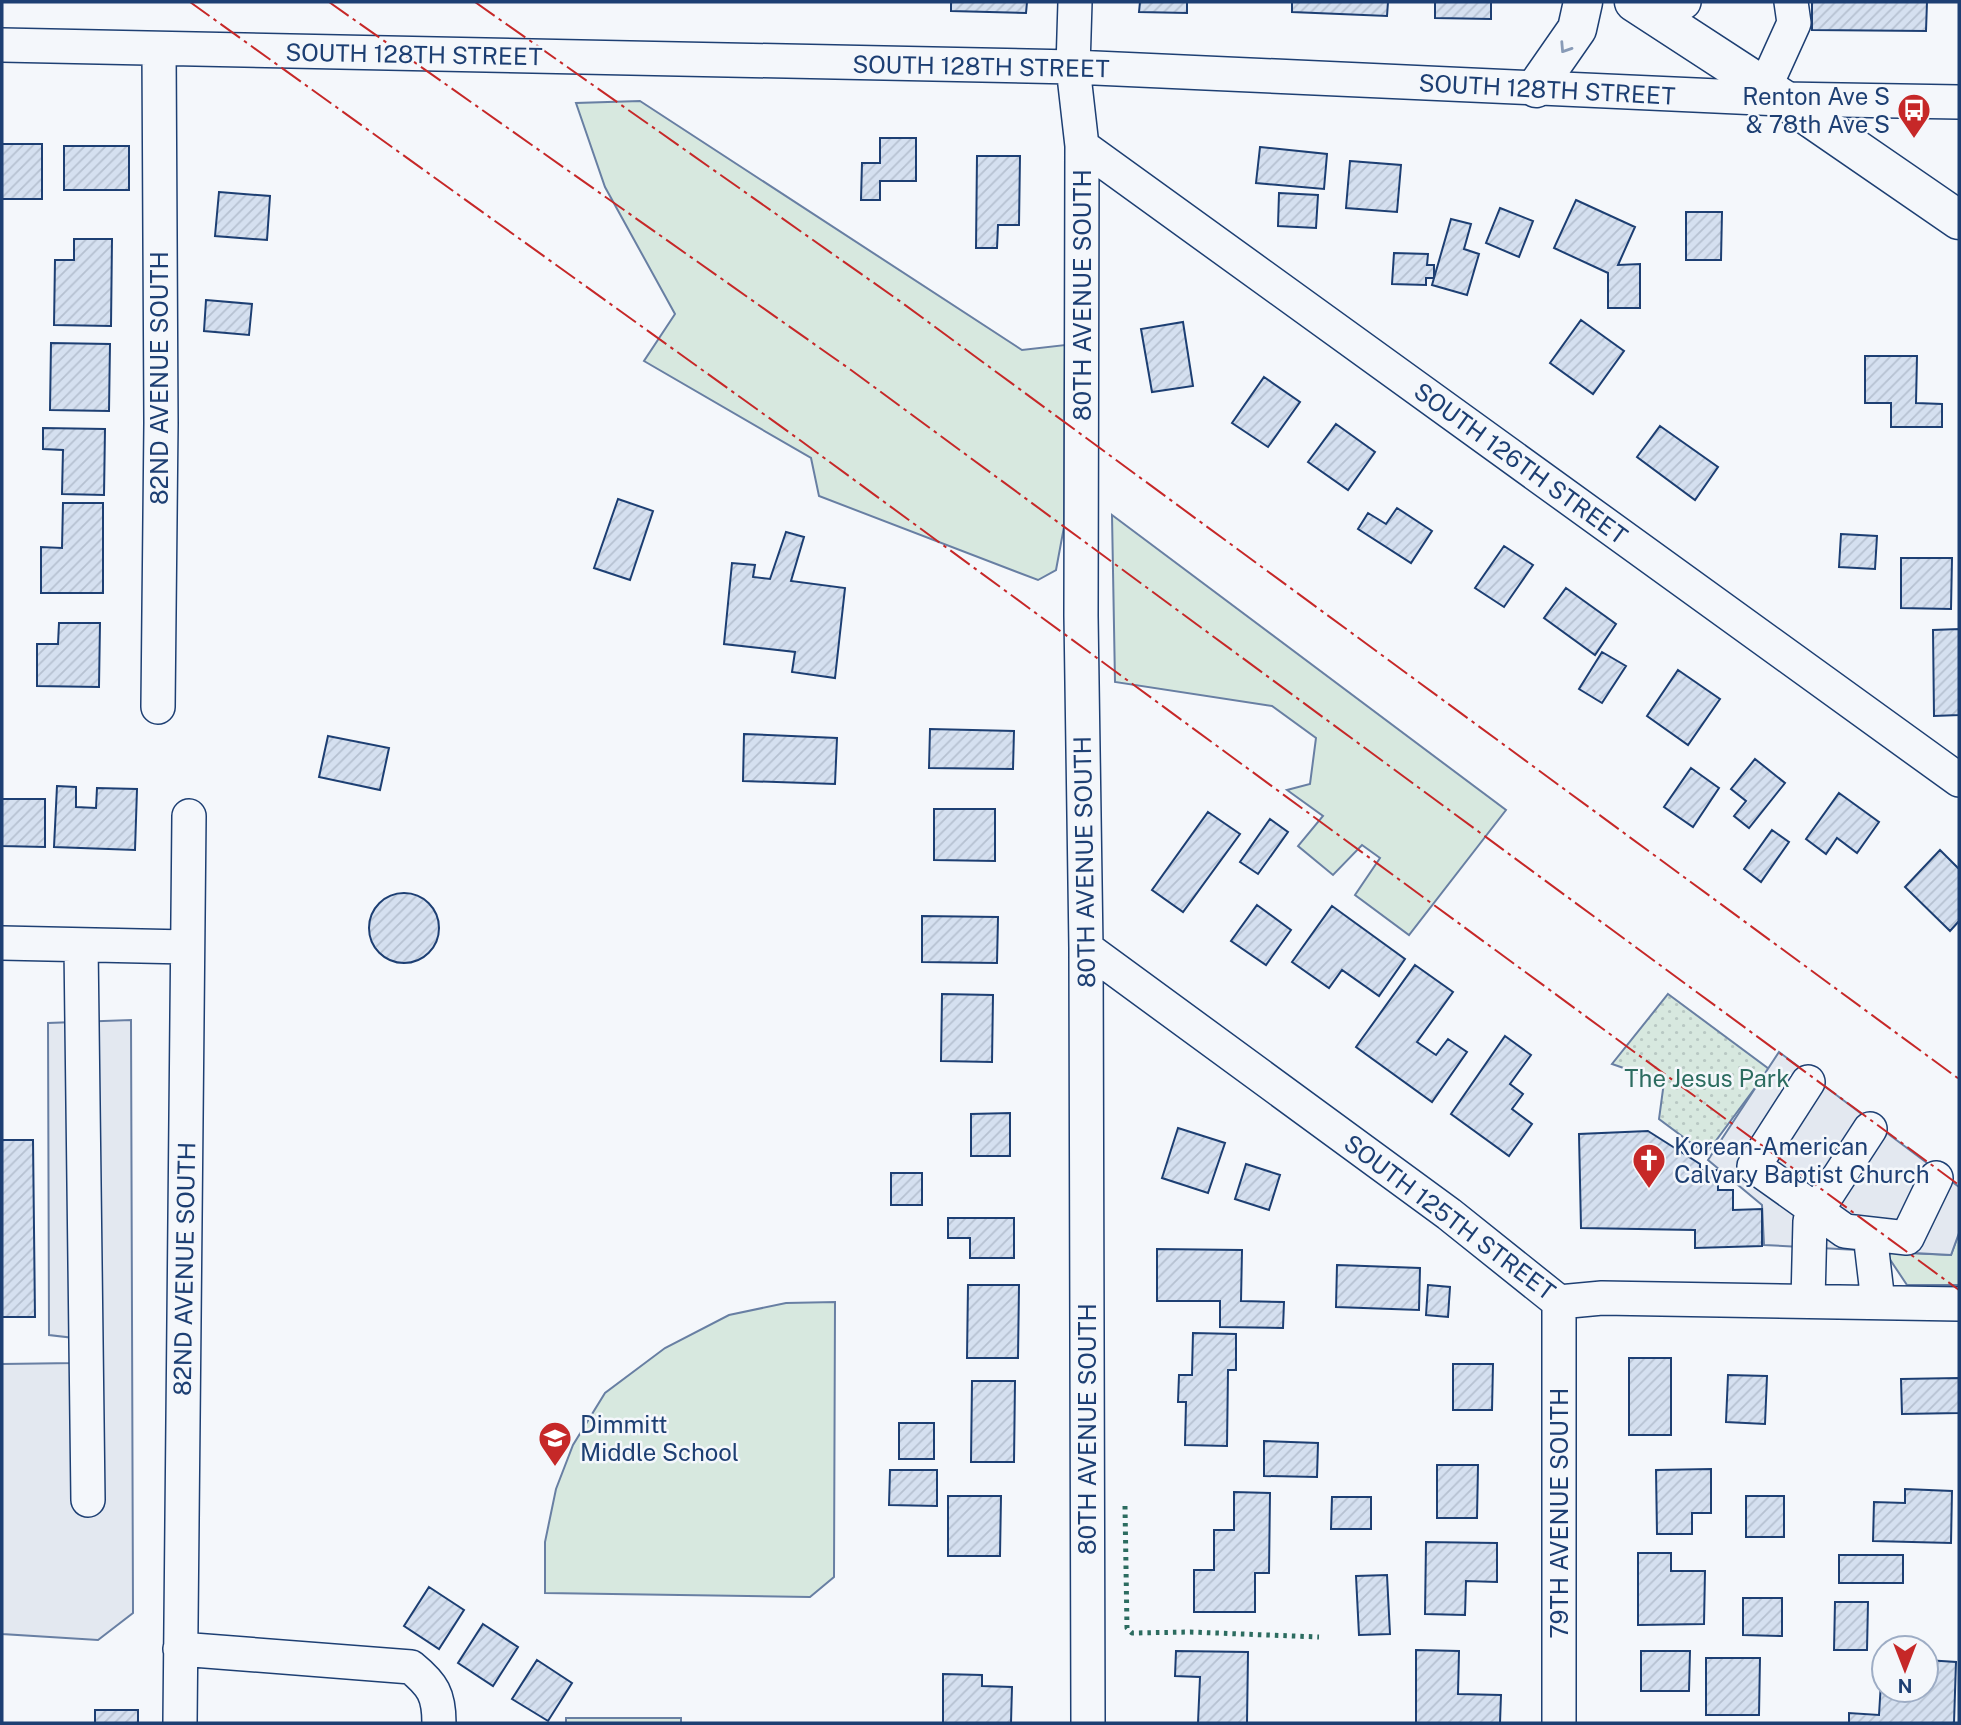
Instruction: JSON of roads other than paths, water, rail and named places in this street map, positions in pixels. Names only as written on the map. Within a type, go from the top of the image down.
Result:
[{"type":"main road","points":[[1536,88],[1577,29],[1583,2]]},
{"type":"main road","points":[[1659,7],[1774,93],[1959,220]]},
{"type":"street","name":"80TH AVENUE SOUTH","points":[[1075,2],[1073,67],[1082,146],[1088,1723]]},
{"type":"street","points":[[1774,93],[1794,23],[1791,2]]},
{"type":"street","name":"SOUTH 128TH STREET","points":[[2,45],[1073,67],[1536,88],[1774,93],[1959,102]]},
{"type":"street","name":"82ND AVENUE SOUTH","points":[[158,707],[161,423],[159,48]]},
{"type":"street","name":"SOUTH 126TH STREET","points":[[1082,146],[1959,780]]},
{"type":"street","name":"82ND AVENUE SOUTH","points":[[180,1723],[189,816]]},
{"type":"street","points":[[2,943],[187,947]]},
{"type":"street","points":[[81,945],[88,1500]]},
{"type":"street","name":"SOUTH 125TH STREET","points":[[1086,948],[1449,1214],[1559,1302],[1602,1298],[1959,1304]]},
{"type":"street","points":[[1808,1082],[1754,1166],[1845,1231],[1907,1238],[1936,1178]]},
{"type":"street","points":[[1808,1301],[1810,1221],[1870,1129]]},
{"type":"street","points":[[1870,1234],[1878,1302]]},
{"type":"street","name":"79TH AVENUE SOUTH","points":[[1559,1302],[1559,1723]]},
{"type":"street","points":[[180,1649],[411,1667],[427,1680],[435,1693],[439,1723]]},
{"type":"place","name":"Renton Ave S & 78th Ave S","points":[[1914,140]]},
{"type":"place","name":"Korean-American Calvary Baptist Church","points":[[1649,1190]]},
{"type":"place","name":"Dimmitt Middle School","points":[[555,1468]]},
{"type":"park label","name":"The Jesus Park","points":[[1707,1078]]}]
